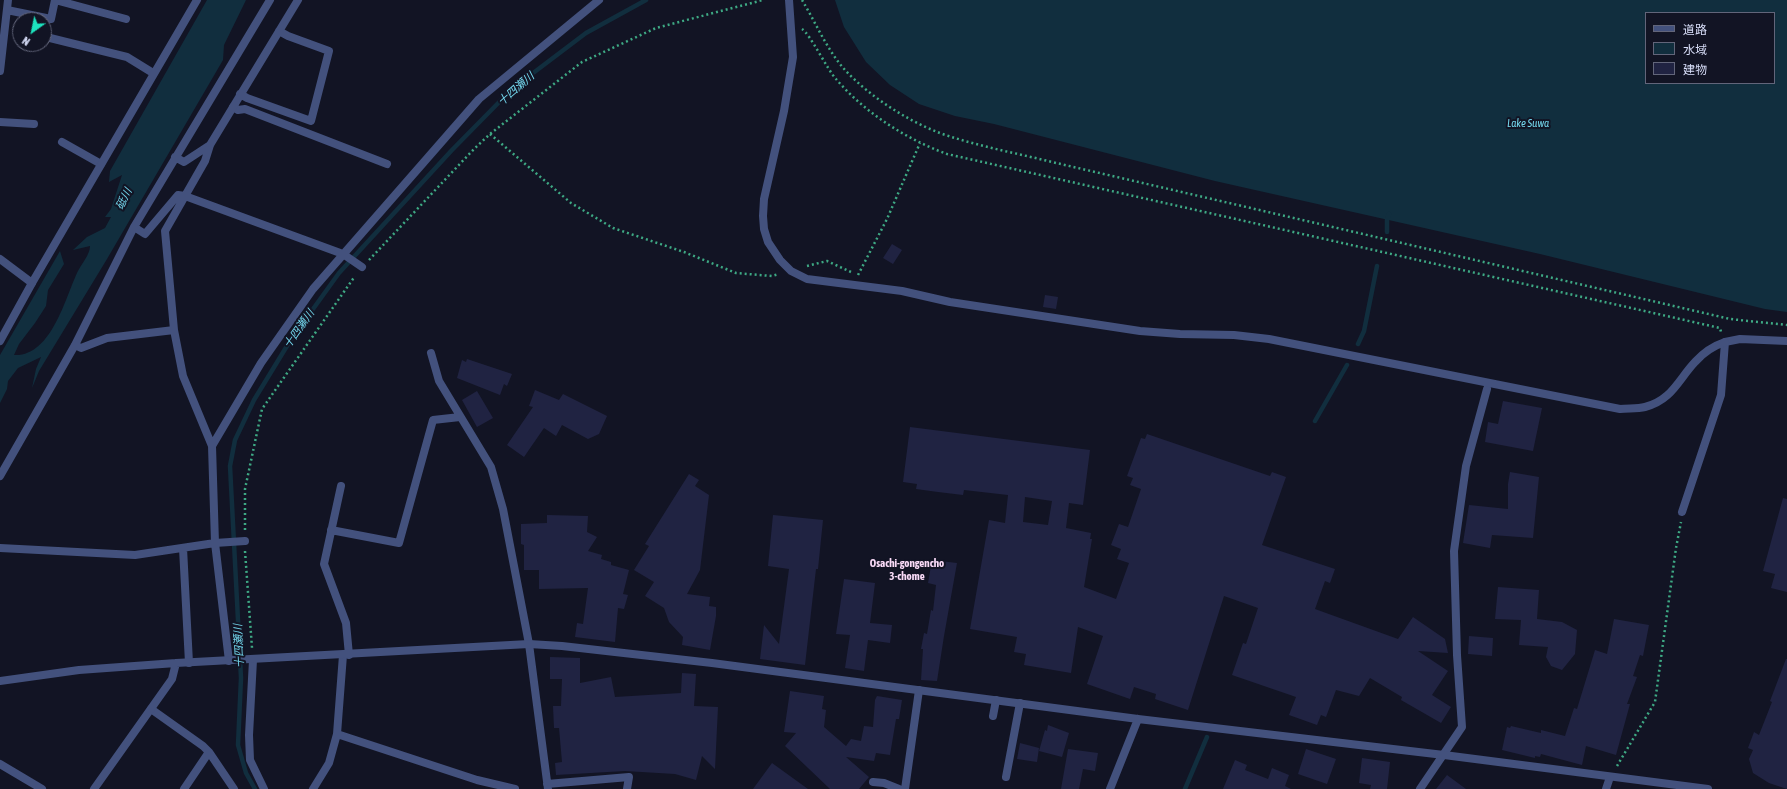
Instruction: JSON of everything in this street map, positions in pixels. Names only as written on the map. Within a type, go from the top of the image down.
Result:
[{"type":"street","points":[[0,71],[8,0]]},
{"type":"street","points":[[7,10],[51,19],[55,0],[126,19]]},
{"type":"street","points":[[0,341],[153,73],[197,0]]},
{"type":"street","points":[[0,476],[75,345],[134,227],[270,0]]},
{"type":"street","points":[[230,661],[217,544],[212,446],[183,376],[174,330],[165,231],[205,161],[210,145],[298,0]]},
{"type":"street","points":[[212,446],[266,357],[313,289],[345,255],[479,99],[599,0]]},
{"type":"street","points":[[789,0],[793,57],[789,84],[764,199],[762,216],[768,242],[780,260],[791,271],[807,280],[902,291],[950,302],[1140,331],[1180,334],[1234,335],[1269,339],[1620,408],[1645,407],[1661,399],[1677,386],[1690,368],[1710,348],[1725,342],[1740,339],[1787,341]]},
{"type":"street","points":[[240,94],[246,98],[311,121],[329,50],[288,36],[279,30]]},
{"type":"street","points":[[52,38],[127,57],[153,73]]},
{"type":"street","points":[[233,107],[238,110],[245,110],[387,164]]},
{"type":"street","points":[[0,122],[34,124]]},
{"type":"street","points":[[62,142],[101,164]]},
{"type":"street","points":[[175,157],[184,162],[210,145]]},
{"type":"street","points":[[134,227],[145,234],[178,195],[185,196],[345,255],[361,266]]},
{"type":"street","points":[[0,259],[32,283]]},
{"type":"street","points":[[75,345],[81,348],[107,338],[174,330]]},
{"type":"street","points":[[1682,512],[1721,395],[1725,342]]},
{"type":"street","points":[[431,353],[439,380],[491,467],[503,509],[529,644],[547,786],[628,777],[626,789]]},
{"type":"street","points":[[1420,789],[1462,727],[1457,655],[1454,551],[1466,466],[1487,389]]},
{"type":"street","points":[[332,530],[399,543],[433,420],[460,416]]},
{"type":"street","points":[[313,789],[329,764],[338,734],[346,655],[346,623],[324,564],[341,486]]},
{"type":"street","points":[[0,548],[135,555],[243,541]]},
{"type":"street","points":[[183,548],[189,663]]},
{"type":"street","points":[[0,681],[79,670],[176,663],[529,644],[562,646],[712,663],[1708,789]]},
{"type":"street","points":[[251,660],[249,735],[250,760],[264,789]]},
{"type":"street","points":[[94,789],[172,680],[176,663]]},
{"type":"street","points":[[905,789],[919,690]]},
{"type":"street","points":[[993,716],[996,700]]},
{"type":"street","points":[[1006,776],[1020,703]]},
{"type":"street","points":[[151,709],[209,752],[234,789]]},
{"type":"street","points":[[1110,789],[1138,718]]},
{"type":"street","points":[[338,734],[477,780],[516,789]]},
{"type":"street","points":[[184,789],[209,752]]},
{"type":"street","points":[[0,764],[42,789]]},
{"type":"street","points":[[1606,789],[1610,777]]},
{"type":"street","points":[[873,782],[884,783],[898,789]]},
{"type":"path","points":[[251,660],[243,541],[245,489],[262,409],[361,266],[490,134],[582,62],[656,28],[763,0]]},
{"type":"path","points":[[802,0],[831,50],[844,69],[868,91],[906,117],[953,138],[1730,319],[1787,325]]},
{"type":"path","points":[[791,23],[806,31],[815,49],[836,79],[860,103],[888,124],[920,144],[947,154],[1720,328],[1725,342]]},
{"type":"path","points":[[490,134],[571,203],[613,228],[684,252],[736,273],[772,276],[827,261],[858,275]]},
{"type":"path","points":[[853,285],[887,219],[920,144]]},
{"type":"path","points":[[1610,777],[1655,702],[1682,512]]},
{"type":"water","name":"砥川","points":[[207,0],[246,0],[224,45],[223,60],[107,259],[39,371],[32,388],[36,369],[41,357],[18,368],[8,381],[7,389],[0,403],[0,355],[60,251],[64,264],[48,290],[46,306],[19,344],[14,355],[27,353],[38,347],[47,337],[55,324],[62,311],[77,273],[89,253],[90,246],[73,250],[87,237],[105,228],[111,217],[105,217],[111,209],[122,175],[109,182],[110,171]]},
{"type":"water","name":"Lake Suwa","points":[[835,0],[1787,0],[1787,312],[1765,309],[1540,254],[1215,181],[994,124],[955,116],[919,104],[890,85],[866,62],[844,27]]},
{"type":"building","points":[[892,244],[902,250],[893,264],[883,258]]},
{"type":"building","points":[[1045,295],[1058,297],[1056,309],[1043,307]]},
{"type":"building","points":[[467,359],[512,374],[507,386],[504,384],[500,395],[457,378],[462,360],[466,362]]},
{"type":"building","points":[[535,390],[559,400],[563,394],[607,416],[599,434],[588,439],[562,425],[556,436],[544,428],[524,457],[507,445],[533,407],[529,406]]},
{"type":"building","points":[[477,391],[493,418],[477,427],[462,400]]},
{"type":"building","points":[[1503,401],[1542,408],[1533,451],[1485,442],[1488,422],[1498,424]]},
{"type":"building","points":[[910,427],[1090,450],[1083,505],[1069,503],[1066,528],[1091,533],[1090,539],[1092,539],[1084,587],[1116,599],[1129,563],[1117,559],[1121,549],[1111,545],[1119,524],[1128,527],[1141,489],[1130,485],[1133,478],[1127,476],[1141,438],[1145,439],[1147,434],[1270,476],[1272,472],[1286,477],[1262,545],[1335,569],[1330,583],[1325,581],[1315,609],[1398,639],[1413,617],[1445,639],[1448,653],[1418,651],[1448,671],[1432,695],[1451,707],[1441,723],[1401,700],[1402,697],[1370,678],[1359,696],[1336,690],[1326,717],[1321,715],[1317,725],[1289,715],[1296,697],[1232,675],[1243,643],[1246,644],[1258,608],[1224,596],[1188,710],[1155,699],[1156,694],[1134,687],[1130,699],[1087,684],[1103,636],[1078,627],[1071,673],[1024,665],[1026,654],[1014,652],[1017,637],[970,629],[989,520],[1005,523],[1008,495],[964,490],[963,495],[938,492],[916,489],[917,484],[903,482]],"holes":[[[1025,497],[1052,501],[1048,525],[1023,522]]]},
{"type":"building","points":[[1510,472],[1539,477],[1533,538],[1492,535],[1490,548],[1463,543],[1469,505],[1508,509],[1508,484]]},
{"type":"building","points":[[689,474],[699,480],[695,486],[709,495],[700,570],[687,594],[710,597],[709,606],[716,607],[716,616],[710,650],[682,645],[683,637],[669,622],[664,608],[645,596],[654,582],[634,570],[649,546],[645,544]]},
{"type":"building","points":[[1783,498],[1787,499],[1787,592],[1771,588],[1775,574],[1763,571]]},
{"type":"building","points":[[547,515],[588,516],[587,532],[597,537],[588,551],[602,555],[601,559],[611,562],[611,565],[629,570],[623,594],[628,595],[624,609],[618,608],[615,642],[575,637],[577,623],[583,624],[588,588],[539,589],[539,570],[524,570],[524,545],[521,544],[521,524],[547,523]]},
{"type":"building","points":[[773,515],[823,520],[805,665],[760,659],[764,625],[779,644],[789,569],[768,566]]},
{"type":"building","points":[[932,560],[957,563],[937,681],[921,680],[923,649],[921,649],[924,633],[927,634],[931,610],[933,611],[936,585],[928,583]]},
{"type":"building","points":[[844,579],[875,583],[870,623],[892,625],[890,643],[868,640],[864,671],[845,668],[850,635],[836,634]]},
{"type":"building","points":[[1498,587],[1539,590],[1537,619],[1562,622],[1577,630],[1575,654],[1562,670],[1551,666],[1546,657],[1548,647],[1519,645],[1521,620],[1495,619]]},
{"type":"building","points":[[1614,619],[1649,625],[1643,656],[1640,655],[1633,676],[1637,677],[1627,704],[1630,704],[1616,755],[1586,746],[1582,765],[1541,754],[1540,757],[1535,756],[1535,758],[1502,750],[1507,727],[1510,728],[1511,726],[1541,733],[1541,730],[1565,736],[1574,708],[1577,709],[1595,650],[1607,654]]},
{"type":"building","points":[[1469,636],[1493,638],[1492,656],[1468,654]]},
{"type":"building","points":[[550,657],[580,658],[580,683],[611,677],[615,697],[681,693],[682,673],[696,674],[694,706],[718,707],[715,769],[702,756],[696,780],[675,774],[625,771],[556,775],[555,763],[562,762],[559,728],[554,728],[553,706],[561,706],[562,679],[550,679]]},
{"type":"building","points":[[1786,659],[1787,789],[1769,783],[1753,773],[1749,759],[1753,750],[1748,748],[1754,732],[1759,735],[1772,702],[1770,701]]},
{"type":"building","points":[[790,691],[824,696],[822,709],[826,710],[824,727],[846,746],[851,739],[861,741],[864,726],[873,727],[875,700],[877,696],[902,700],[899,719],[896,719],[890,755],[876,753],[874,761],[846,757],[869,777],[859,789],[830,789],[785,746],[796,733],[784,732]]},
{"type":"building","points":[[1048,725],[1069,733],[1062,757],[1039,751]]},
{"type":"building","points":[[1020,743],[1039,748],[1037,762],[1017,759]]},
{"type":"building","points":[[1068,749],[1098,753],[1095,771],[1083,769],[1079,789],[1061,789]]},
{"type":"building","points":[[1306,749],[1336,759],[1327,784],[1298,774]]},
{"type":"building","points":[[1362,758],[1390,762],[1387,789],[1370,789],[1371,785],[1359,783]]},
{"type":"building","points":[[1235,760],[1247,765],[1245,770],[1268,779],[1272,768],[1289,775],[1285,786],[1291,789],[1223,789]]},
{"type":"building","points":[[772,763],[808,789],[753,789]]},
{"type":"building","points":[[1447,775],[1466,789],[1436,789]]},
{"type":"waterway","name":"十四瀬川","points":[[255,789],[246,773],[238,745],[241,678],[230,466],[235,440],[254,400],[290,341],[339,273],[452,150],[512,89],[586,33],[646,0]]},
{"type":"waterway","points":[[1387,232],[1387,220],[1389,214]]},
{"type":"waterway","points":[[1358,344],[1364,331],[1377,266]]},
{"type":"waterway","points":[[1315,421],[1347,365]]},
{"type":"waterway","points":[[1185,789],[1207,737]]},
{"type":"district","name":"Osachi-gongencho 3-chome","points":[[907,570]]}]
